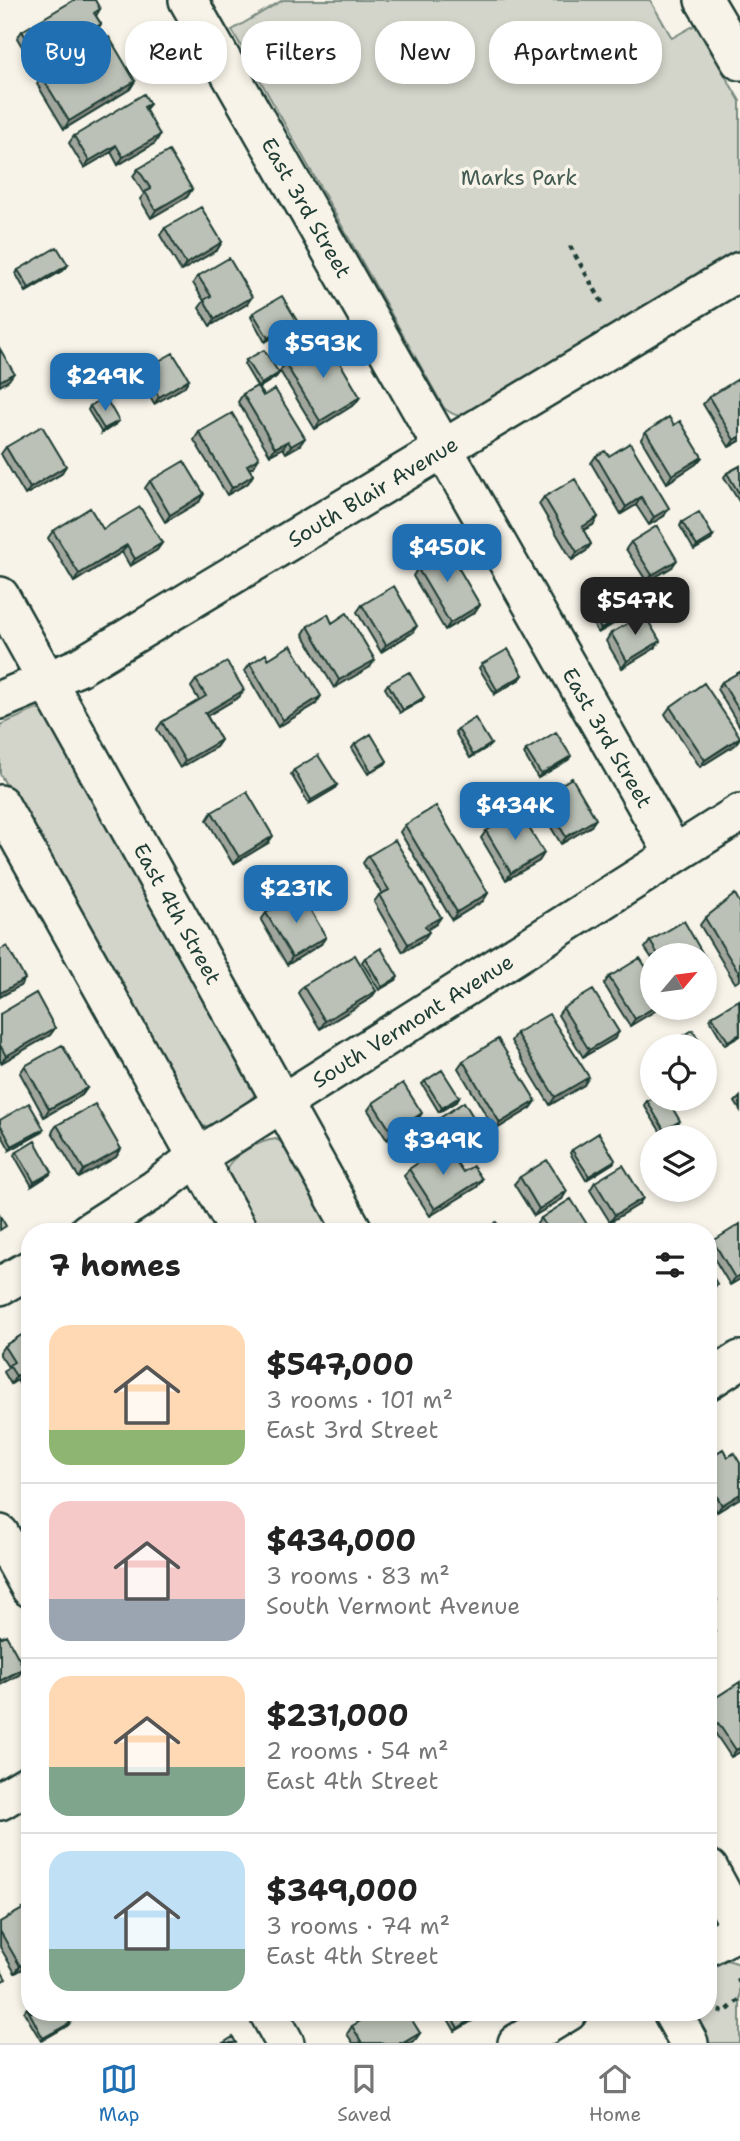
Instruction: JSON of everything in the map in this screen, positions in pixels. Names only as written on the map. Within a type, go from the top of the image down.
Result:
[{"type":"street","name":"East 3rd Street","points":[[188,0],[674,854]]},
{"type":"street","points":[[704,0],[740,61]]},
{"type":"street","name":"South Blair Avenue","points":[[0,700],[79,667],[740,271]]},
{"type":"street","name":"East 4th Street","points":[[0,596],[349,1223]]},
{"type":"street","points":[[0,803],[234,1223]]},
{"type":"street","name":"South Vermont Avenue","points":[[102,1223],[282,1102],[740,813]]},
{"type":"street","points":[[0,1286],[21,1274]]},
{"type":"street","points":[[717,1375],[740,1360]]},
{"type":"street","points":[[0,1534],[21,1572]]},
{"type":"street","points":[[0,1801],[21,1788]]},
{"type":"street","points":[[717,1884],[740,1928],[717,1941]]},
{"type":"street","points":[[273,2021],[285,2043]]},
{"type":"street","points":[[517,2043],[553,2021]]},
{"type":"street","points":[[677,2021],[689,2043]]},
{"type":"path","points":[[570,246],[603,304]]},
{"type":"path","points":[[717,2010],[725,2012],[740,1999]]},
{"type":"green space","name":"Marks Park","points":[[283,0],[650,0],[672,38],[695,25],[740,101],[740,252],[471,414],[460,416],[450,412],[444,408],[262,84],[361,84],[361,21],[247,21]]},
{"type":"green space","name":"Marks Park","points":[[241,25],[241,46],[232,30]]},
{"type":"green space","points":[[37,709],[48,715],[253,1084],[255,1094],[251,1098],[208,1126],[198,1124],[194,1120],[0,774],[0,725]]},
{"type":"green space","points":[[276,1139],[287,1145],[330,1223],[251,1223],[225,1171],[233,1160],[261,1143]]},
{"type":"green space","points":[[727,1960],[740,1964],[740,2043],[708,2043],[696,2021],[717,2021],[717,1966]]},
{"type":"building","points":[[74,0],[95,0],[100,9],[94,13],[99,21],[39,21]]},
{"type":"building","points":[[111,40],[125,64],[125,84],[130,84],[69,121],[46,84],[111,84]]},
{"type":"building","points":[[144,94],[150,104],[144,107],[160,135],[123,157],[116,145],[89,161],[74,136]]},
{"type":"building","points":[[169,151],[192,189],[156,210],[145,192],[151,189],[138,169]]},
{"type":"building","points":[[201,207],[222,242],[186,264],[165,228]]},
{"type":"building","points":[[57,247],[68,265],[29,288],[18,270]]},
{"type":"building","points":[[229,258],[252,297],[215,319],[204,300],[211,296],[198,276]]},
{"type":"building","points":[[282,296],[297,321],[268,338],[253,313]]},
{"type":"building","points":[[326,339],[360,397],[320,421],[285,363]]},
{"type":"building","points":[[0,349],[14,373],[0,381]]},
{"type":"building","points":[[264,350],[279,373],[261,384],[246,360]]},
{"type":"building","points":[[173,353],[189,379],[159,397],[143,370]]},
{"type":"building","points":[[738,379],[740,437],[734,440],[709,397]]},
{"type":"building","points":[[257,386],[263,396],[275,389],[305,438],[291,446],[288,441],[275,448],[243,394]]},
{"type":"building","points":[[105,397],[119,421],[104,429],[90,406]]},
{"type":"building","points":[[232,413],[259,458],[247,465],[253,475],[232,488],[199,432]]},
{"type":"building","points":[[669,417],[674,425],[680,421],[702,457],[672,475],[646,432]]},
{"type":"building","points":[[42,426],[66,466],[30,488],[6,447]]},
{"type":"building","points":[[630,443],[669,508],[654,517],[641,497],[626,507],[596,456],[605,451],[609,456]]},
{"type":"building","points":[[184,461],[204,494],[170,515],[150,481]]},
{"type":"building","points":[[740,466],[740,495],[727,473]]},
{"type":"building","points":[[575,479],[598,517],[582,527],[591,544],[577,552],[544,497]]},
{"type":"building","points":[[140,507],[162,543],[135,559],[127,545],[79,574],[53,531],[90,508],[103,529]]},
{"type":"building","points":[[699,512],[713,536],[697,546],[682,522]]},
{"type":"building","points":[[657,526],[677,560],[652,575],[631,542]]},
{"type":"building","points":[[441,545],[445,552],[448,550],[480,605],[450,623],[418,569],[422,566],[417,559]]},
{"type":"building","points":[[394,586],[417,626],[386,645],[362,605]]},
{"type":"building","points":[[617,596],[627,614],[601,629],[590,612]]},
{"type":"building","points":[[347,613],[375,660],[339,680],[308,626],[328,614],[332,623]]},
{"type":"building","points":[[644,614],[660,641],[627,661],[611,633]]},
{"type":"building","points":[[291,645],[321,696],[283,720],[250,664],[266,654],[268,659]]},
{"type":"building","points":[[508,649],[523,675],[497,690],[482,664]]},
{"type":"building","points":[[227,662],[244,690],[205,713],[221,740],[185,761],[162,722],[206,696],[196,680]]},
{"type":"building","points":[[409,672],[424,697],[403,710],[388,684]]},
{"type":"building","points":[[740,672],[740,712],[722,682]]},
{"type":"building","points":[[704,683],[740,737],[705,760],[670,707]]},
{"type":"building","points":[[475,718],[491,744],[473,755],[458,729]]},
{"type":"building","points":[[556,732],[571,756],[541,774],[526,750]]},
{"type":"building","points":[[371,734],[387,761],[371,771],[355,744]]},
{"type":"building","points":[[318,755],[337,785],[311,800],[294,770]]},
{"type":"building","points":[[572,778],[596,819],[566,837],[542,796]]},
{"type":"building","points":[[247,792],[273,836],[239,857],[212,812]]},
{"type":"building","points":[[436,806],[488,893],[457,912],[405,825]]},
{"type":"building","points":[[519,811],[544,853],[511,873],[486,831]]},
{"type":"building","points":[[395,840],[441,917],[425,926],[429,932],[408,944],[379,895],[389,890],[368,856]]},
{"type":"building","points":[[300,892],[326,937],[292,957],[266,913]]},
{"type":"building","points":[[735,894],[740,903],[740,975],[705,918]]},
{"type":"building","points":[[684,921],[697,943],[651,943],[650,941]]},
{"type":"building","points":[[7,946],[25,979],[0,993],[0,950]]},
{"type":"building","points":[[381,948],[398,977],[382,987],[365,958]]},
{"type":"building","points":[[355,955],[376,991],[325,1021],[303,986]]},
{"type":"building","points":[[640,958],[640,1016],[635,1019],[609,977]]},
{"type":"building","points":[[593,990],[619,1032],[589,1050],[563,1008]]},
{"type":"building","points":[[36,993],[55,1028],[6,1056],[0,1045],[0,1014]]},
{"type":"building","points":[[739,1000],[740,1034],[728,1041],[715,1020],[718,1020],[718,1012]]},
{"type":"building","points":[[549,1014],[589,1077],[555,1097],[516,1033]]},
{"type":"building","points":[[498,1039],[536,1101],[500,1123],[463,1061]]},
{"type":"building","points":[[62,1045],[87,1088],[49,1109],[25,1066]]},
{"type":"building","points":[[442,1070],[459,1097],[442,1108],[425,1081]]},
{"type":"building","points":[[403,1083],[422,1113],[392,1133],[373,1103]]},
{"type":"building","points":[[464,1102],[475,1120],[448,1138],[437,1120]]},
{"type":"building","points":[[29,1103],[44,1129],[12,1146],[0,1120]]},
{"type":"building","points":[[95,1104],[121,1149],[84,1170],[57,1125]]},
{"type":"building","points":[[653,1111],[674,1111],[680,1121],[673,1125],[661,1125]]},
{"type":"building","points":[[599,1133],[615,1160],[589,1176],[572,1150]]},
{"type":"building","points":[[35,1141],[52,1172],[34,1182],[17,1152]]},
{"type":"building","points":[[445,1145],[463,1172],[473,1166],[482,1179],[435,1209],[409,1169]]},
{"type":"building","points":[[547,1160],[567,1191],[539,1209],[520,1177]]},
{"type":"building","points":[[623,1165],[640,1193],[640,1200],[615,1215],[595,1182]]},
{"type":"building","points":[[571,1199],[586,1223],[544,1223],[541,1218]]},
{"type":"building","points":[[0,1216],[6,1226],[0,1230]]},
{"type":"building","points":[[740,1224],[740,1275],[735,1278],[717,1248],[717,1238]]},
{"type":"building","points":[[21,1336],[21,1374],[16,1376],[9,1365],[14,1362],[4,1346]]},
{"type":"building","points":[[723,1449],[728,1457],[734,1453],[740,1463],[740,1494],[722,1505],[717,1497],[717,1453]]},
{"type":"building","points":[[0,1635],[1,1638],[6,1635],[21,1662],[21,1670],[0,1681]]},
{"type":"building","points":[[740,1682],[740,1748],[736,1750],[717,1724],[717,1697]]},
{"type":"building","points":[[21,1910],[20,1966],[0,1931],[0,1922]]},
{"type":"building","points":[[0,1969],[6,1979],[0,1982]]},
{"type":"building","points":[[34,2021],[69,2021],[70,2023],[43,2038]]},
{"type":"building","points":[[360,2021],[413,2021],[420,2033],[403,2043],[362,2043],[352,2026]]},
{"type":"building","points":[[454,2021],[469,2021],[458,2028]]},
{"type":"building","points":[[233,2037],[236,2043],[223,2043]]}]
